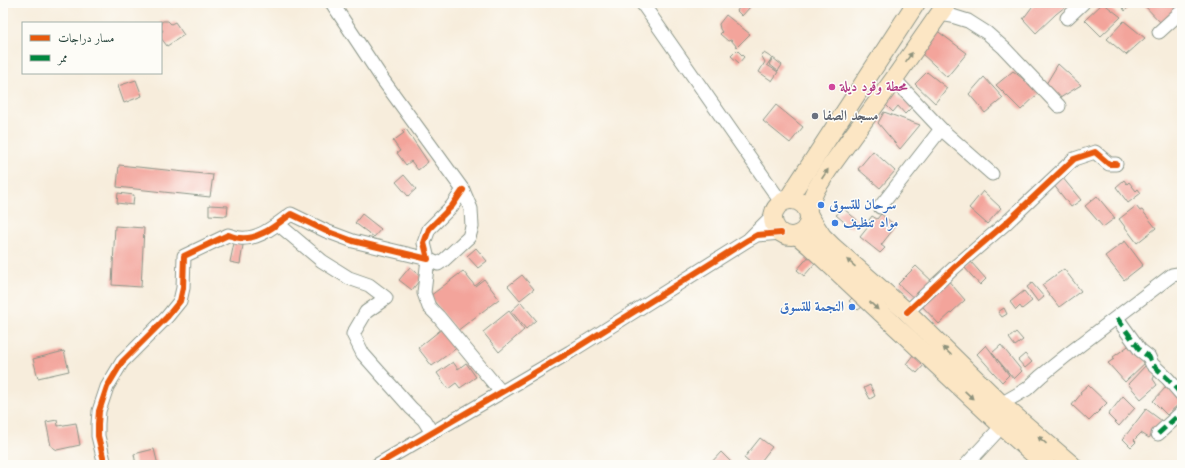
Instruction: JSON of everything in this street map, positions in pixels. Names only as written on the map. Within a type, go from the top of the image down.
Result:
[{"type":"main road","points":[[916,3],[781,205],[774,225],[810,246],[1002,426],[1046,465]]},
{"type":"main road","points":[[789,234],[804,231],[808,224],[808,212],[816,189],[943,8]]},
{"type":"main road","points":[[781,205],[798,201],[808,212],[822,236],[833,247],[907,312],[1001,404],[1072,465]]},
{"type":"street","points":[[105,465],[98,436],[98,424],[99,411],[108,387],[122,362],[180,301],[183,288],[184,256],[228,234],[240,238],[257,236],[278,224],[291,214],[326,231],[353,240],[428,259],[438,264],[469,237],[472,227],[471,210],[463,190],[383,80],[332,3]]},
{"type":"street","points":[[642,3],[781,205],[748,240]]},
{"type":"street","points":[[1067,18],[1083,3]]},
{"type":"street","points":[[943,8],[952,16],[968,22],[987,33],[1004,48],[1059,106]]},
{"type":"street","points":[[1160,32],[1182,11]]},
{"type":"street","points":[[894,79],[941,129],[992,174]]},
{"type":"street","points":[[880,207],[941,129]]},
{"type":"street","points":[[907,312],[955,267],[1005,224],[1074,159],[1095,152],[1109,164],[1116,164]]},
{"type":"street","points":[[463,190],[452,206],[429,229],[424,243],[428,259],[424,293],[429,307],[501,392]]},
{"type":"street","points":[[278,224],[322,261],[349,278],[369,285],[386,298],[366,312],[353,334],[363,354],[411,408],[424,420],[432,433]]},
{"type":"street","points":[[377,465],[570,352],[748,240],[758,235],[789,234]]},
{"type":"street","points":[[1001,404],[1027,389],[1041,376],[1172,275],[1182,275]]},
{"type":"street","points":[[1117,318],[1140,350],[1149,357],[1152,364],[1182,395]]},
{"type":"street","points":[[1158,434],[1182,412]]},
{"type":"street","points":[[966,465],[1002,426]]},
{"type":"building","points":[[742,3],[746,3],[750,7],[742,16],[737,11]]},
{"type":"building","points":[[1035,3],[1070,3],[1036,33],[1023,19]]},
{"type":"building","points":[[1103,3],[1121,17],[1101,36],[1085,20]]},
{"type":"building","points":[[1120,3],[1132,3],[1125,11]]},
{"type":"building","points":[[1142,3],[1174,3],[1179,8],[1162,24]]},
{"type":"building","points":[[726,15],[750,34],[737,47],[731,40],[728,41],[720,34],[722,32],[719,24]]},
{"type":"building","points":[[168,21],[171,24],[175,22],[184,35],[167,46],[162,39],[163,31],[161,22]]},
{"type":"building","points":[[1124,21],[1145,38],[1126,55],[1107,39]]},
{"type":"building","points":[[936,30],[967,53],[947,77],[921,53]]},
{"type":"building","points":[[737,50],[744,57],[739,63],[731,56]]},
{"type":"building","points":[[764,53],[772,58],[767,65],[778,72],[772,81],[759,72],[765,62],[761,55]]},
{"type":"building","points":[[773,58],[782,65],[778,71],[769,64]]},
{"type":"building","points":[[1058,64],[1081,85],[1060,98],[1046,84]]},
{"type":"building","points":[[1013,71],[1040,92],[1021,110],[996,85]]},
{"type":"building","points":[[927,72],[947,88],[935,103],[915,84]]},
{"type":"building","points":[[984,77],[1003,98],[985,113],[969,94]]},
{"type":"building","points":[[136,80],[142,96],[124,103],[118,86]]},
{"type":"building","points":[[895,92],[912,107],[905,114],[898,106],[893,112],[886,105]]},
{"type":"building","points":[[776,105],[803,127],[790,143],[763,121]]},
{"type":"building","points":[[884,112],[920,125],[900,149],[878,123]]},
{"type":"building","points":[[406,129],[428,162],[418,170],[411,161],[406,165],[397,153],[400,151],[393,141],[404,133],[402,131]]},
{"type":"building","points":[[873,151],[895,171],[880,188],[858,169]]},
{"type":"building","points":[[119,165],[213,175],[210,197],[117,187]]},
{"type":"building","points":[[404,175],[416,189],[408,196],[396,182]]},
{"type":"building","points":[[1062,177],[1081,200],[1071,207],[1053,184]]},
{"type":"building","points":[[1124,180],[1127,184],[1129,182],[1136,191],[1138,189],[1141,193],[1128,203],[1116,187]]},
{"type":"building","points":[[983,191],[1001,208],[987,224],[969,208]]},
{"type":"building","points":[[118,193],[134,195],[133,205],[117,203]]},
{"type":"building","points":[[1097,196],[1115,218],[1103,227],[1085,206]]},
{"type":"building","points":[[209,205],[228,206],[227,216],[209,215]]},
{"type":"building","points":[[1136,206],[1140,211],[1142,210],[1156,228],[1137,243],[1119,219]]},
{"type":"building","points":[[844,209],[857,220],[851,228],[836,215]]},
{"type":"building","points":[[362,214],[381,229],[374,237],[355,223]]},
{"type":"building","points":[[881,214],[896,226],[881,245],[885,248],[880,253],[860,237],[872,222],[869,220],[872,216],[877,219]]},
{"type":"building","points":[[115,226],[144,228],[141,287],[112,285]]},
{"type":"building","points":[[1125,241],[1143,265],[1124,280],[1105,256]]},
{"type":"building","points":[[234,243],[243,245],[240,264],[230,262]]},
{"type":"building","points":[[476,248],[487,261],[478,268],[467,256]]},
{"type":"building","points":[[810,255],[817,261],[804,276],[797,270]]},
{"type":"building","points":[[971,262],[986,279],[980,285],[964,267]]},
{"type":"building","points":[[916,266],[934,283],[916,300],[898,284]]},
{"type":"building","points":[[410,267],[422,277],[412,290],[399,280]]},
{"type":"building","points":[[1064,269],[1081,291],[1059,307],[1042,285]]},
{"type":"building","points":[[463,271],[475,286],[484,279],[499,299],[457,331],[430,296]]},
{"type":"building","points":[[522,275],[534,289],[520,300],[508,286]]},
{"type":"building","points":[[946,278],[965,300],[939,324],[920,304]]},
{"type":"building","points":[[1032,283],[1044,297],[1038,302],[1027,287]]},
{"type":"building","points":[[1024,291],[1032,301],[1022,309],[1020,306],[1016,310],[1010,302]]},
{"type":"building","points":[[852,298],[862,307],[858,310],[849,301]]},
{"type":"building","points":[[521,302],[536,320],[526,329],[511,311]]},
{"type":"building","points":[[1004,308],[1007,314],[1002,317],[998,312]]},
{"type":"building","points":[[509,311],[524,330],[499,352],[483,332]]},
{"type":"building","points":[[443,328],[458,347],[432,366],[418,348]]},
{"type":"building","points":[[1016,332],[1023,340],[1015,346],[1009,338]]},
{"type":"building","points":[[1131,344],[1147,361],[1125,382],[1108,363],[1114,359],[1113,357]]},
{"type":"building","points":[[986,345],[1009,375],[1002,382],[977,354]]},
{"type":"building","points":[[1001,345],[1022,371],[1014,379],[992,353]]},
{"type":"building","points":[[64,351],[69,371],[38,378],[33,359]]},
{"type":"building","points":[[1025,354],[1032,362],[1025,368],[1018,360]]},
{"type":"building","points":[[913,355],[924,365],[917,373],[906,364]]},
{"type":"building","points":[[453,362],[458,369],[466,363],[476,377],[460,388],[456,383],[448,389],[437,373]]},
{"type":"building","points":[[1147,364],[1155,375],[1153,379],[1157,385],[1141,399],[1128,384]]},
{"type":"building","points":[[870,385],[875,396],[870,399],[864,388]]},
{"type":"building","points":[[1088,385],[1107,403],[1089,421],[1072,405],[1081,394],[1080,392]]},
{"type":"building","points":[[1167,386],[1182,401],[1167,415],[1153,401]]},
{"type":"building","points":[[1123,396],[1135,408],[1119,426],[1108,415]]},
{"type":"building","points":[[1146,409],[1162,421],[1149,438],[1141,433],[1134,440],[1136,442],[1131,447],[1123,439]]},
{"type":"building","points":[[57,420],[58,426],[76,423],[80,445],[57,450],[51,446],[46,422]]},
{"type":"building","points":[[760,438],[772,447],[758,465],[752,465],[744,458]]},
{"type":"building","points":[[154,449],[158,465],[136,465],[134,454]]},
{"type":"building","points":[[721,452],[734,465],[709,465]]},
{"type":"marked path","points":[[1117,318],[1140,350],[1149,357],[1152,364],[1182,395]]},
{"type":"marked path","points":[[1158,434],[1182,412]]},
{"type":"cycle path","points":[[907,312],[955,267],[1005,224],[1074,159],[1095,152],[1109,164],[1116,164]]},
{"type":"cycle path","points":[[105,465],[98,436],[98,424],[99,411],[107,387],[122,362],[167,317],[180,301],[183,288],[184,256],[228,235],[238,238],[254,237],[267,231],[291,214],[326,231],[353,241],[428,259],[424,243],[429,229],[452,206],[463,190]]},
{"type":"cycle path","points":[[377,465],[570,352],[748,240],[757,235],[781,233]]},
{"type":"place","name":"محطة وقود ديلة","points":[[832,87]]},
{"type":"place","name":"مسجد الصفا","points":[[815,116]]},
{"type":"place","name":"سرحان للتسوق","points":[[821,205]]},
{"type":"place","name":"مواد تنظيف","points":[[835,223]]},
{"type":"place","name":"النجمة للتسوق","points":[[852,307]]}]
